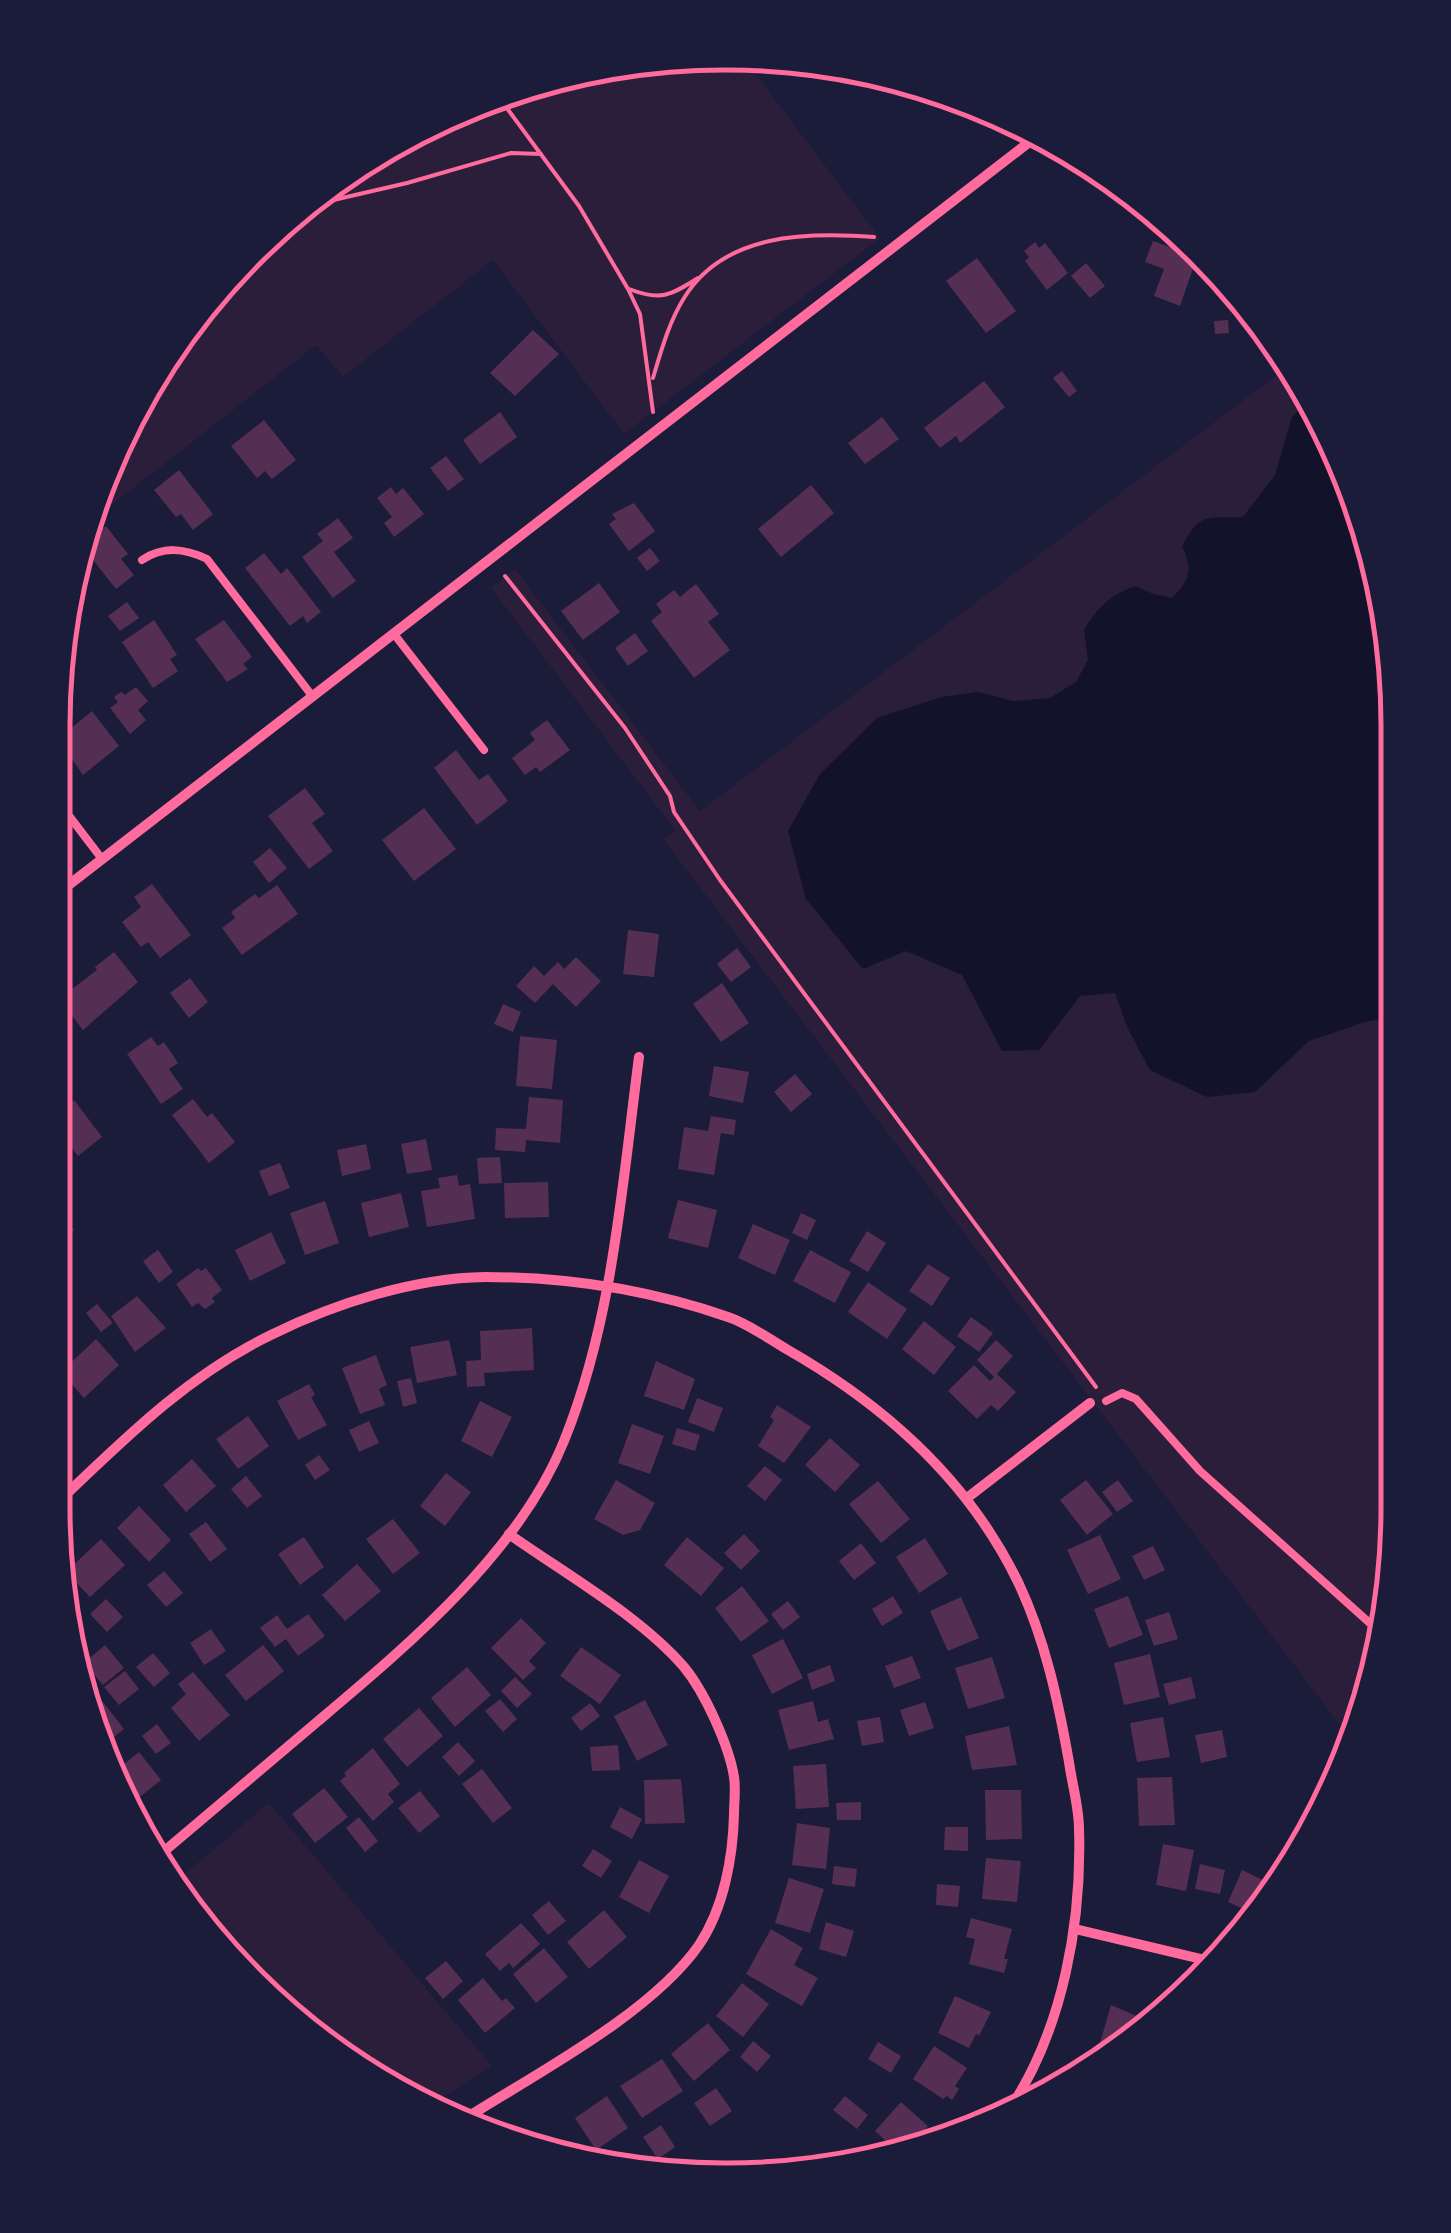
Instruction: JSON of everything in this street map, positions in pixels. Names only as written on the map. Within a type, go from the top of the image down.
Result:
[{"type":"street","points":[[70,883],[1027,144]]},
{"type":"street","points":[[166,1849],[423,1632],[509,1534],[540,1488],[564,1442],[609,1285],[639,1057]]},
{"type":"street","points":[[70,1491],[191,1381],[272,1334],[410,1286],[483,1277],[609,1285],[732,1318],[842,1381],[912,1439],[967,1498],[1017,1581],[1046,1653],[1080,1827],[1075,1928],[1052,2022],[1017,2094]]},
{"type":"street","points":[[967,1498],[1090,1402]]},
{"type":"street","points":[[474,2113],[637,2009],[668,1979],[700,1944],[721,1898],[734,1844],[734,1777],[714,1719],[686,1669],[652,1635],[509,1534]]},
{"type":"street","points":[[1075,1928],[1201,1958]]},
{"type":"lane","points":[[142,560],[157,550],[190,551],[206,559],[312,697]]},
{"type":"lane","points":[[394,634],[484,750]]},
{"type":"lane","points":[[70,817],[102,859]]},
{"type":"lane","points":[[1106,1401],[1122,1393],[1136,1399],[1200,1471],[1370,1623]]},
{"type":"path","points":[[507,108],[579,206],[628,288],[640,314],[652,383],[652,407]]},
{"type":"path","points":[[333,200],[512,153],[541,154]]},
{"type":"path","points":[[628,288],[652,298],[676,292],[737,252],[774,238],[822,234],[874,237]]},
{"type":"path","points":[[652,383],[664,341],[684,298],[702,276]]},
{"type":"path","points":[[504,576],[624,728],[720,880],[1087,1374]]},
{"type":"shaded area","points":[[753,71],[880,238],[624,434],[493,260],[343,377],[316,345],[108,508],[138,436],[180,361],[205,326],[262,262],[326,205],[361,180],[436,138],[515,105],[556,92],[640,76]]},
{"type":"shaded area","points":[[1279,374],[1313,436],[1346,515],[1368,598],[1380,683],[1380,1550],[1368,1635],[1342,1728],[663,839],[675,830],[491,588],[515,569],[700,811]]},
{"type":"shaded area","points":[[1299,410],[1346,515],[1359,556],[1375,640],[1381,726],[1381,1019],[1309,1041],[1255,1092],[1207,1097],[1150,1070],[1128,1029],[1115,993],[1080,996],[1039,1050],[1002,1051],[962,975],[906,951],[863,969],[806,899],[788,831],[820,774],[877,718],[941,697],[978,692],[1013,701],[1050,698],[1076,682],[1088,660],[1084,630],[1094,615],[1112,598],[1136,586],[1172,598],[1188,574],[1182,547],[1188,535],[1205,519],[1243,517],[1275,475],[1292,417]]},
{"type":"shaded area","points":[[269,1803],[492,2066],[442,2098],[361,2053],[326,2028],[262,1971],[183,1876]]},
{"type":"building","points":[[1153,241],[1175,249],[1194,267],[1180,306],[1154,296],[1164,269],[1145,262]]},
{"type":"building","points":[[1035,242],[1039,248],[1045,243],[1068,273],[1047,290],[1025,261],[1029,257],[1024,251]]},
{"type":"building","points":[[977,258],[1016,311],[986,333],[946,281]]},
{"type":"building","points":[[1086,263],[1105,286],[1090,298],[1071,276]]},
{"type":"building","points":[[1228,320],[1229,333],[1215,334],[1214,321]]},
{"type":"building","points":[[533,330],[559,354],[515,396],[490,373]]},
{"type":"building","points":[[1062,371],[1077,391],[1069,397],[1053,378]]},
{"type":"building","points":[[984,381],[1005,407],[960,443],[956,436],[940,448],[924,428]]},
{"type":"building","points":[[500,412],[517,437],[480,464],[463,440]]},
{"type":"building","points":[[882,417],[899,439],[865,464],[848,443]]},
{"type":"building","points":[[264,420],[296,460],[272,479],[265,471],[257,478],[231,446]]},
{"type":"building","points":[[446,456],[464,479],[448,491],[430,468]]},
{"type":"building","points":[[179,470],[213,514],[193,530],[181,514],[176,517],[154,490]]},
{"type":"building","points":[[811,485],[834,513],[781,557],[758,529]]},
{"type":"building","points":[[391,487],[396,494],[403,488],[424,514],[394,537],[384,523],[392,517],[377,498]]},
{"type":"building","points":[[634,503],[655,531],[629,551],[609,524],[616,519],[612,514]]},
{"type":"building","points":[[338,518],[353,538],[334,552],[356,581],[333,598],[302,557],[323,541],[317,534]]},
{"type":"building","points":[[106,526],[128,554],[121,559],[134,575],[116,589],[92,558],[100,531]]},
{"type":"building","points":[[650,548],[660,561],[647,571],[637,558]]},
{"type":"building","points":[[264,553],[281,574],[287,568],[321,612],[307,623],[303,616],[290,626],[245,568]]},
{"type":"building","points":[[599,583],[620,612],[583,640],[561,611]]},
{"type":"building","points":[[696,584],[719,614],[708,622],[730,650],[694,678],[651,621],[662,612],[656,604],[674,590],[680,597]]},
{"type":"building","points":[[127,602],[139,618],[120,631],[108,616]]},
{"type":"building","points":[[154,620],[177,655],[170,659],[178,671],[153,688],[122,642]]},
{"type":"building","points":[[224,620],[252,657],[243,664],[248,669],[227,682],[195,639]]},
{"type":"building","points":[[635,633],[648,651],[628,666],[615,648]]},
{"type":"building","points":[[136,687],[148,701],[138,710],[146,720],[130,734],[110,708],[118,702],[114,697]]},
{"type":"building","points":[[92,711],[119,746],[83,775],[70,756],[70,729]]},
{"type":"building","points":[[547,720],[570,750],[540,772],[536,767],[525,775],[512,758],[535,740],[530,733]]},
{"type":"building","points":[[456,750],[479,780],[488,774],[508,801],[477,825],[434,768]]},
{"type":"building","points":[[305,788],[325,814],[312,823],[333,851],[309,869],[268,816]]},
{"type":"building","points":[[424,808],[456,849],[414,881],[382,840]]},
{"type":"building","points":[[270,848],[287,868],[269,883],[253,862]]},
{"type":"building","points":[[152,884],[191,935],[160,958],[148,942],[141,947],[122,922],[141,907],[134,897]]},
{"type":"building","points":[[277,885],[298,914],[242,955],[222,928],[235,918],[231,912],[255,894],[259,898]]},
{"type":"building","points":[[628,930],[659,934],[654,977],[623,974]]},
{"type":"building","points":[[737,948],[751,967],[731,982],[717,964]]},
{"type":"building","points":[[114,952],[138,982],[83,1030],[70,1013],[70,991],[97,970],[95,967]]},
{"type":"building","points":[[576,957],[601,981],[576,1007],[553,984],[535,1003],[516,986],[534,966],[544,976],[558,962],[564,969]]},
{"type":"building","points":[[190,978],[208,1002],[189,1018],[170,993]]},
{"type":"building","points":[[722,983],[749,1023],[721,1042],[693,1004]]},
{"type":"building","points":[[503,1004],[521,1012],[513,1032],[494,1024]]},
{"type":"building","points":[[520,1036],[557,1040],[552,1089],[516,1086]]},
{"type":"building","points":[[151,1037],[158,1046],[164,1042],[178,1063],[169,1069],[183,1089],[161,1104],[127,1054]]},
{"type":"building","points":[[714,1066],[749,1072],[743,1103],[709,1096]]},
{"type":"building","points":[[795,1074],[812,1094],[791,1112],[774,1092]]},
{"type":"building","points":[[529,1097],[563,1100],[560,1143],[526,1140],[525,1152],[495,1150],[496,1128],[526,1129]]},
{"type":"building","points":[[193,1099],[207,1117],[212,1113],[235,1142],[209,1163],[172,1115]]},
{"type":"building","points":[[74,1100],[102,1137],[78,1156],[70,1146],[70,1103]]},
{"type":"building","points":[[711,1116],[736,1120],[734,1135],[721,1133],[714,1175],[678,1169],[684,1127],[708,1131]]},
{"type":"building","points":[[426,1139],[432,1170],[407,1174],[401,1144]]},
{"type":"building","points":[[366,1144],[371,1169],[342,1176],[337,1150]]},
{"type":"building","points":[[500,1157],[502,1183],[479,1184],[477,1158]]},
{"type":"building","points":[[280,1163],[290,1188],[269,1196],[259,1171]]},
{"type":"building","points":[[457,1175],[459,1186],[470,1184],[475,1219],[427,1227],[421,1191],[440,1188],[438,1178]]},
{"type":"building","points":[[548,1182],[549,1217],[505,1218],[504,1183]]},
{"type":"building","points":[[401,1193],[409,1227],[369,1237],[361,1203]]},
{"type":"building","points":[[678,1200],[717,1210],[708,1248],[668,1238]]},
{"type":"building","points":[[325,1201],[339,1243],[305,1255],[290,1213]]},
{"type":"building","points":[[801,1213],[816,1220],[807,1240],[792,1233]]},
{"type":"building","points":[[753,1224],[790,1240],[775,1275],[738,1258]]},
{"type":"building","points":[[867,1231],[886,1243],[868,1272],[849,1261]]},
{"type":"building","points":[[271,1232],[286,1263],[250,1281],[235,1250]]},
{"type":"building","points":[[158,1250],[173,1272],[159,1283],[143,1261]]},
{"type":"building","points":[[810,1250],[851,1272],[835,1303],[793,1281]]},
{"type":"building","points":[[928,1264],[950,1278],[932,1306],[909,1291]]},
{"type":"building","points":[[198,1268],[206,1268],[222,1290],[205,1309],[198,1303],[192,1307],[176,1284]]},
{"type":"building","points":[[868,1282],[907,1309],[887,1339],[848,1312]]},
{"type":"building","points":[[137,1296],[166,1328],[135,1352],[111,1316]]},
{"type":"building","points":[[97,1304],[113,1323],[101,1332],[86,1313]]},
{"type":"building","points":[[971,1317],[993,1333],[979,1352],[957,1336]]},
{"type":"building","points":[[924,1321],[956,1347],[934,1375],[902,1349]]},
{"type":"building","points":[[532,1328],[534,1370],[484,1373],[485,1386],[467,1387],[466,1361],[481,1360],[480,1331]]},
{"type":"building","points":[[96,1339],[119,1365],[84,1398],[70,1382],[70,1364]]},
{"type":"building","points":[[449,1340],[457,1375],[417,1383],[410,1347]]},
{"type":"building","points":[[996,1340],[1013,1356],[997,1374],[1016,1392],[998,1411],[991,1405],[977,1419],[948,1391],[974,1365],[990,1381],[994,1377],[977,1360]]},
{"type":"building","points":[[376,1355],[387,1385],[379,1389],[385,1405],[360,1414],[342,1368]]},
{"type":"building","points":[[656,1361],[695,1379],[684,1410],[644,1396]]},
{"type":"building","points":[[411,1378],[417,1403],[403,1407],[397,1381]]},
{"type":"building","points":[[309,1384],[315,1395],[311,1397],[327,1425],[298,1440],[277,1401]]},
{"type":"building","points":[[697,1398],[723,1408],[714,1432],[688,1422]]},
{"type":"building","points":[[480,1401],[512,1417],[492,1457],[461,1441]]},
{"type":"building","points":[[777,1405],[811,1427],[784,1463],[758,1446],[774,1420],[770,1417]]},
{"type":"building","points":[[248,1416],[269,1446],[238,1469],[216,1439]]},
{"type":"building","points":[[369,1421],[379,1443],[359,1452],[349,1430]]},
{"type":"building","points":[[632,1424],[664,1436],[650,1474],[618,1463]]},
{"type":"building","points":[[677,1428],[700,1435],[695,1451],[672,1444]]},
{"type":"building","points":[[830,1438],[860,1465],[835,1492],[805,1465]]},
{"type":"building","points":[[319,1455],[330,1470],[315,1480],[305,1465]]},
{"type":"building","points":[[192,1459],[216,1486],[186,1512],[163,1485]]},
{"type":"building","points":[[765,1466],[782,1480],[765,1501],[747,1486]]},
{"type":"building","points":[[446,1473],[471,1492],[445,1526],[420,1506]]},
{"type":"building","points":[[246,1476],[262,1496],[247,1508],[231,1489]]},
{"type":"building","points":[[616,1480],[655,1503],[640,1530],[623,1535],[594,1519]]},
{"type":"building","points":[[1086,1480],[1113,1514],[1087,1535],[1060,1500]]},
{"type":"building","points":[[1118,1480],[1133,1501],[1117,1512],[1102,1492]]},
{"type":"building","points":[[878,1481],[910,1519],[881,1543],[849,1504]]},
{"type":"building","points":[[139,1506],[171,1540],[149,1562],[117,1528]]},
{"type":"building","points":[[393,1519],[420,1553],[393,1574],[366,1539]]},
{"type":"building","points":[[206,1522],[227,1549],[210,1562],[189,1534]]},
{"type":"building","points":[[744,1534],[760,1551],[741,1570],[724,1553]]},
{"type":"building","points":[[1100,1535],[1121,1579],[1088,1594],[1067,1550]]},
{"type":"building","points":[[304,1537],[324,1567],[300,1585],[278,1554]]},
{"type":"building","points":[[687,1537],[724,1568],[701,1596],[664,1565]]},
{"type":"building","points":[[925,1538],[948,1574],[919,1593],[896,1557]]},
{"type":"building","points":[[101,1539],[125,1565],[90,1597],[75,1581],[73,1566]]},
{"type":"building","points":[[861,1543],[876,1563],[854,1580],[839,1561]]},
{"type":"building","points":[[1153,1546],[1165,1570],[1144,1580],[1132,1556]]},
{"type":"building","points":[[357,1564],[381,1591],[345,1621],[322,1595]]},
{"type":"building","points":[[164,1571],[183,1593],[166,1607],[147,1585]]},
{"type":"building","points":[[742,1586],[769,1621],[741,1642],[715,1608]]},
{"type":"building","points":[[893,1596],[903,1613],[882,1626],[872,1609]]},
{"type":"building","points":[[1128,1596],[1143,1635],[1109,1648],[1094,1609]]},
{"type":"building","points":[[961,1597],[979,1638],[948,1651],[930,1611]]},
{"type":"building","points":[[106,1599],[123,1617],[107,1632],[90,1614]]},
{"type":"building","points":[[788,1601],[800,1617],[783,1630],[771,1614]]},
{"type":"building","points":[[1169,1612],[1178,1639],[1154,1646],[1145,1620]]},
{"type":"building","points":[[308,1614],[325,1636],[298,1656],[286,1639],[275,1647],[260,1628],[277,1615],[287,1629]]},
{"type":"building","points":[[521,1618],[546,1643],[529,1661],[536,1668],[523,1680],[491,1648]]},
{"type":"building","points":[[211,1629],[226,1651],[204,1665],[190,1643]]},
{"type":"building","points":[[783,1639],[803,1678],[772,1694],[752,1655]]},
{"type":"building","points":[[105,1645],[124,1668],[103,1685],[91,1671],[88,1659]]},
{"type":"building","points":[[263,1645],[284,1671],[246,1701],[225,1675]]},
{"type":"building","points":[[581,1647],[621,1675],[600,1704],[560,1676]]},
{"type":"building","points":[[153,1653],[170,1673],[154,1687],[136,1667]]},
{"type":"building","points":[[1150,1654],[1160,1697],[1124,1705],[1114,1663]]},
{"type":"building","points":[[912,1656],[921,1678],[894,1688],[885,1666]]},
{"type":"building","points":[[992,1657],[1005,1698],[968,1709],[955,1668]]},
{"type":"building","points":[[830,1665],[835,1681],[812,1690],[807,1674]]},
{"type":"building","points":[[467,1667],[491,1695],[455,1727],[431,1698]]},
{"type":"building","points":[[125,1671],[139,1689],[119,1705],[104,1687]]},
{"type":"building","points":[[193,1672],[230,1715],[199,1741],[171,1708],[186,1694],[178,1684]]},
{"type":"building","points":[[515,1677],[532,1694],[517,1708],[501,1691]]},
{"type":"building","points":[[1191,1677],[1196,1698],[1169,1705],[1163,1684]]},
{"type":"building","points":[[500,1699],[517,1719],[503,1732],[485,1711]]},
{"type":"building","points":[[645,1700],[668,1745],[637,1761],[614,1716]]},
{"type":"building","points":[[813,1701],[818,1722],[828,1719],[834,1739],[789,1750],[778,1710]]},
{"type":"building","points":[[103,1702],[124,1729],[113,1738],[105,1718]]},
{"type":"building","points":[[925,1702],[934,1728],[909,1736],[900,1710]]},
{"type":"building","points":[[590,1703],[600,1716],[581,1731],[571,1718]]},
{"type":"building","points":[[419,1708],[443,1736],[407,1767],[383,1739]]},
{"type":"building","points":[[880,1717],[884,1742],[862,1746],[857,1721]]},
{"type":"building","points":[[1163,1717],[1170,1757],[1137,1762],[1130,1723]]},
{"type":"building","points":[[157,1724],[171,1743],[156,1754],[142,1736]]},
{"type":"building","points":[[1009,1726],[1017,1765],[972,1770],[965,1736]]},
{"type":"building","points":[[1222,1730],[1227,1757],[1201,1763],[1195,1735]]},
{"type":"building","points":[[458,1742],[475,1761],[459,1776],[442,1757]]},
{"type":"building","points":[[618,1745],[620,1770],[592,1771],[590,1747]]},
{"type":"building","points":[[373,1748],[400,1784],[388,1794],[394,1802],[373,1821],[340,1781]]},
{"type":"building","points":[[139,1752],[161,1780],[139,1798],[123,1765]]},
{"type":"building","points":[[826,1764],[829,1807],[796,1809],[793,1766]]},
{"type":"building","points":[[482,1769],[512,1808],[493,1823],[462,1784]]},
{"type":"building","points":[[1172,1777],[1175,1825],[1139,1826],[1137,1778]]},
{"type":"building","points":[[681,1779],[685,1823],[645,1824],[644,1780]]},
{"type":"building","points":[[324,1788],[348,1817],[315,1843],[292,1814]]},
{"type":"building","points":[[985,1790],[1021,1790],[1022,1839],[986,1840]]},
{"type":"building","points":[[420,1791],[440,1816],[419,1833],[398,1808]]},
{"type":"building","points":[[861,1802],[861,1820],[837,1820],[836,1803]]},
{"type":"building","points":[[620,1807],[642,1819],[632,1839],[610,1827]]},
{"type":"building","points":[[359,1817],[378,1841],[365,1852],[346,1828]]},
{"type":"building","points":[[797,1823],[830,1828],[826,1869],[792,1865]]},
{"type":"building","points":[[945,1827],[968,1827],[968,1851],[944,1850]]},
{"type":"building","points":[[1163,1844],[1194,1850],[1186,1891],[1156,1885]]},
{"type":"building","points":[[593,1849],[612,1861],[601,1878],[582,1866]]},
{"type":"building","points":[[986,1858],[1021,1861],[1017,1902],[982,1899]]},
{"type":"building","points":[[639,1860],[669,1876],[649,1913],[619,1897]]},
{"type":"building","points":[[1200,1864],[1225,1870],[1220,1894],[1195,1889]]},
{"type":"building","points":[[834,1866],[857,1869],[855,1887],[832,1884]]},
{"type":"building","points":[[1242,1870],[1265,1881],[1244,1909],[1228,1902]]},
{"type":"building","points":[[789,1878],[824,1889],[810,1933],[775,1923]]},
{"type":"building","points":[[937,1884],[960,1886],[958,1907],[936,1905]]},
{"type":"building","points":[[549,1901],[566,1921],[548,1935],[532,1915]]},
{"type":"building","points":[[604,1910],[627,1937],[589,1969],[567,1942]]},
{"type":"building","points":[[971,1918],[1012,1929],[1004,1973],[969,1964],[975,1939],[966,1937]]},
{"type":"building","points":[[826,1922],[854,1931],[846,1957],[819,1949]]},
{"type":"building","points":[[521,1923],[540,1944],[513,1968],[509,1963],[500,1971],[485,1954]]},
{"type":"building","points":[[771,1929],[803,1948],[794,1965],[818,1978],[802,2006],[746,1974]]},
{"type":"building","points":[[544,1948],[568,1977],[536,2003],[513,1974]]},
{"type":"building","points":[[446,1961],[463,1981],[443,1999],[425,1978]]},
{"type":"building","points":[[483,1978],[502,2001],[506,1998],[515,2008],[485,2033],[458,2000]]},
{"type":"building","points":[[742,1983],[769,2004],[743,2037],[716,2016]]},
{"type":"building","points":[[955,1996],[991,2012],[969,2048],[938,2033]]},
{"type":"building","points":[[1111,2005],[1138,2017],[1103,2044]]},
{"type":"building","points":[[708,2023],[730,2050],[694,2081],[671,2054]]},
{"type":"building","points":[[753,2041],[771,2056],[757,2072],[740,2057]]},
{"type":"building","points":[[878,2042],[901,2056],[891,2073],[868,2059]]},
{"type":"building","points":[[934,2046],[967,2068],[955,2086],[959,2089],[952,2100],[947,2096],[943,2099],[913,2079]]},
{"type":"building","points":[[662,2059],[683,2091],[642,2118],[620,2086]]},
{"type":"building","points":[[716,2088],[732,2111],[710,2126],[694,2103]]},
{"type":"building","points":[[607,2096],[628,2128],[596,2150],[575,2118]]},
{"type":"building","points":[[845,2096],[868,2115],[857,2129],[833,2110]]},
{"type":"building","points":[[901,2102],[928,2126],[923,2132],[888,2143],[875,2131]]},
{"type":"building","points":[[661,2125],[675,2147],[658,2159],[643,2137]]}]
